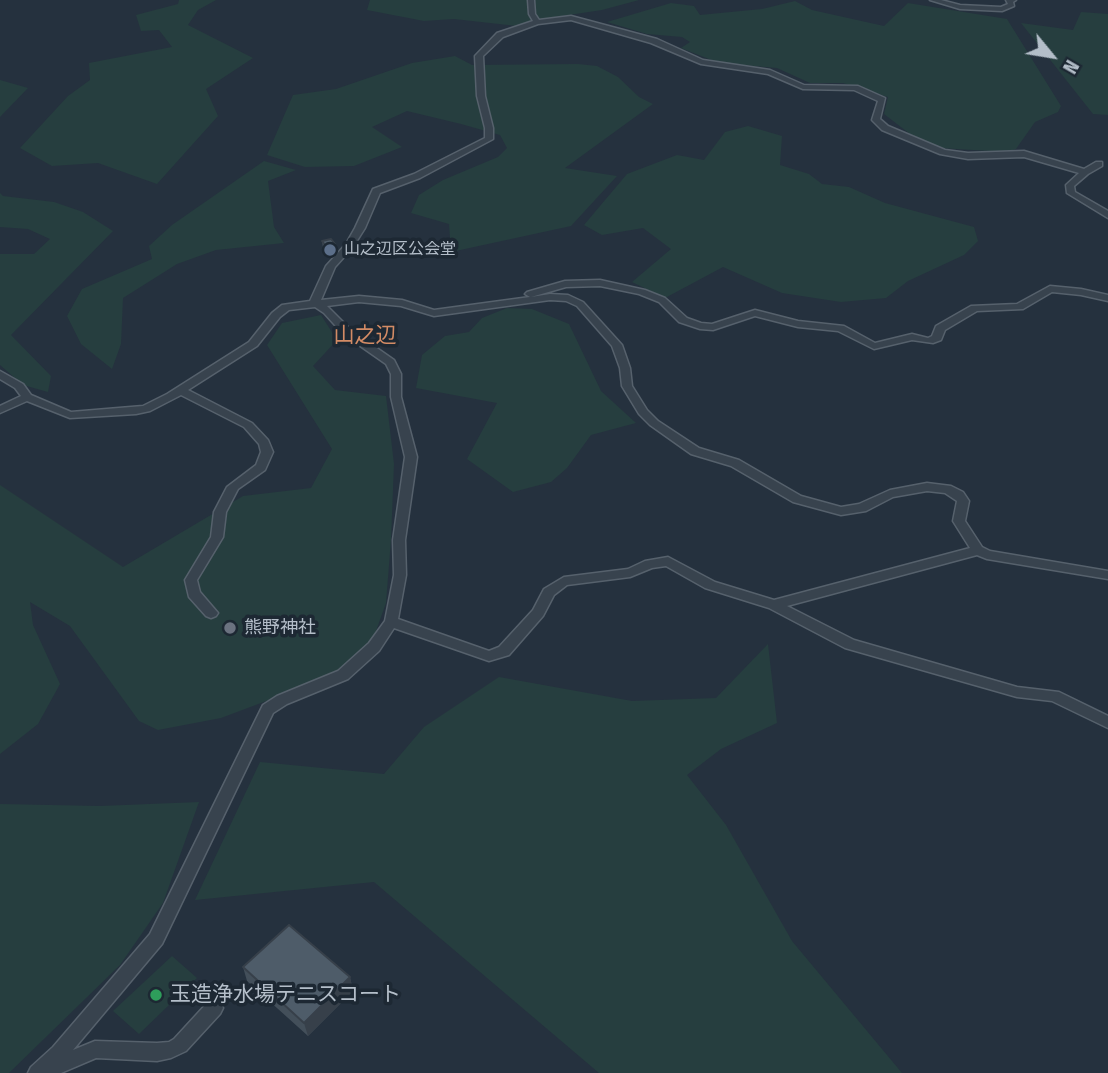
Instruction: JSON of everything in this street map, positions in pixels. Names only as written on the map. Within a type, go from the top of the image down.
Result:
[{"type":"street","points":[[531,0],[532,14],[537,22]]},
{"type":"street","points":[[933,0],[960,7],[1002,9],[1012,5],[1009,1],[1013,0]]},
{"type":"street","points":[[315,302],[331,266],[350,245],[360,228],[376,191],[417,176],[489,139],[480,89],[479,56],[500,35],[537,22],[571,18],[654,41],[701,62],[771,72],[803,87],[855,88],[882,100],[876,120],[911,141],[968,156],[1024,154],[1085,172]]},
{"type":"street","points":[[1099,164],[1070,185],[1071,193],[1108,215]]},
{"type":"street","points":[[503,303],[565,284],[600,283],[642,292],[662,300],[683,320],[700,326],[713,327],[755,313],[798,324],[840,328],[874,346],[912,337],[929,341],[937,338],[940,328],[975,308],[1019,307],[1050,289],[1108,298]]},
{"type":"street","points":[[0,374],[19,386],[27,397],[70,415],[146,409],[260,339],[282,308],[315,302],[381,300],[434,313],[550,297],[568,298],[580,303],[617,345],[627,386],[643,412],[654,423],[695,451],[735,463],[797,499],[841,511],[862,508],[890,494],[927,488],[947,489],[959,495],[963,501],[959,522],[978,550],[998,558],[1108,575]]},
{"type":"street","points":[[40,1073],[156,939],[268,709],[274,704],[343,676],[374,647],[391,622],[400,575],[399,540],[411,457],[396,397],[396,374],[390,362],[347,332],[315,302]]},
{"type":"street","points":[[180,390],[248,425],[264,443],[267,452],[261,467],[233,487],[222,507],[217,537],[191,580],[194,594],[211,613]]},
{"type":"street","points":[[0,410],[27,397]]},
{"type":"street","points":[[774,605],[978,550]]},
{"type":"street","points":[[391,622],[489,656],[504,651],[538,613],[549,592],[564,581],[630,573],[649,564],[668,561],[710,585],[774,605],[850,643],[1017,692],[1054,696],[1108,722]]},
{"type":"street","points":[[40,1073],[95,1049],[157,1052],[171,1050],[180,1045],[214,1008]]},
{"type":"green space","points":[[179,0],[216,0],[198,10],[188,25],[253,58],[206,89],[218,116],[157,184],[98,163],[52,166],[20,148],[68,96],[90,80],[89,63],[172,47],[159,30],[141,31],[136,15],[178,4]]},
{"type":"green space","points":[[370,0],[639,0],[517,26],[454,19],[424,21],[367,10]]},
{"type":"green space","points":[[795,1],[812,10],[884,26],[908,3],[1007,19],[1061,106],[1058,112],[1035,122],[1016,149],[1006,152],[940,148],[910,134],[884,114],[888,97],[843,83],[810,83],[777,68],[719,63],[681,48],[690,42],[682,37],[647,34],[607,22],[671,3],[694,6],[700,15],[762,9]]},
{"type":"green space","points":[[1081,12],[1108,14],[1108,115],[1093,114],[1021,23],[1073,30]]},
{"type":"green space","points":[[455,56],[472,65],[597,66],[618,77],[639,97],[653,104],[565,168],[617,176],[571,226],[451,252],[449,224],[411,213],[419,195],[443,180],[498,157],[507,148],[500,135],[407,111],[372,127],[402,147],[354,166],[305,167],[267,155],[293,95],[336,89],[412,63]]},
{"type":"green space","points":[[0,80],[28,88],[0,117]]},
{"type":"green space","points":[[748,126],[782,136],[780,165],[809,174],[822,184],[849,187],[885,203],[974,227],[978,241],[964,255],[908,281],[886,298],[841,302],[782,293],[723,267],[665,298],[632,282],[671,249],[643,228],[602,235],[584,225],[627,174],[677,155],[704,160],[725,132]]},
{"type":"green space","points":[[264,161],[296,170],[268,181],[274,227],[284,243],[216,250],[177,264],[123,298],[121,344],[112,369],[81,344],[67,316],[82,289],[152,259],[149,246],[172,225]]},
{"type":"green space","points":[[0,193],[3,196],[54,202],[83,212],[113,231],[11,335],[51,376],[48,392],[23,385],[0,365],[0,254],[34,254],[50,239],[28,229],[0,227]]},
{"type":"green space","points":[[507,308],[532,309],[569,324],[601,391],[636,423],[591,435],[567,468],[551,482],[513,492],[467,459],[497,403],[416,388],[422,355],[445,336],[469,332],[482,318]]},
{"type":"green space","points":[[321,315],[337,340],[313,366],[335,390],[386,396],[394,464],[391,540],[386,603],[371,645],[341,673],[221,718],[158,730],[139,721],[70,626],[30,602],[33,625],[60,684],[38,724],[0,754],[0,485],[123,567],[243,496],[311,488],[332,449],[267,345],[282,323]]},
{"type":"green space","points":[[768,644],[777,723],[721,749],[687,775],[726,825],[792,941],[902,1073],[599,1073],[374,882],[195,900],[260,762],[384,774],[424,727],[499,677],[632,701],[716,698]]},
{"type":"green space","points":[[199,802],[163,903],[120,965],[9,1073],[0,1073],[0,804],[100,806]]},
{"type":"green space","name":"玉造浄水場テニスコート","points":[[172,956],[197,978],[139,1034],[113,1011]]},
{"type":"building","points":[[331,239],[335,244],[328,249],[322,241]]},
{"type":"building","points":[[289,925],[350,977],[304,1023],[243,967]]},
{"type":"place","name":"山之辺区公会堂","points":[[330,250]]},
{"type":"place","name":"熊野神社","points":[[230,628]]},
{"type":"place","name":"玉造浄水場テニスコート","points":[[156,995]]},
{"type":"district","name":"山之辺","points":[[365,336]]}]
